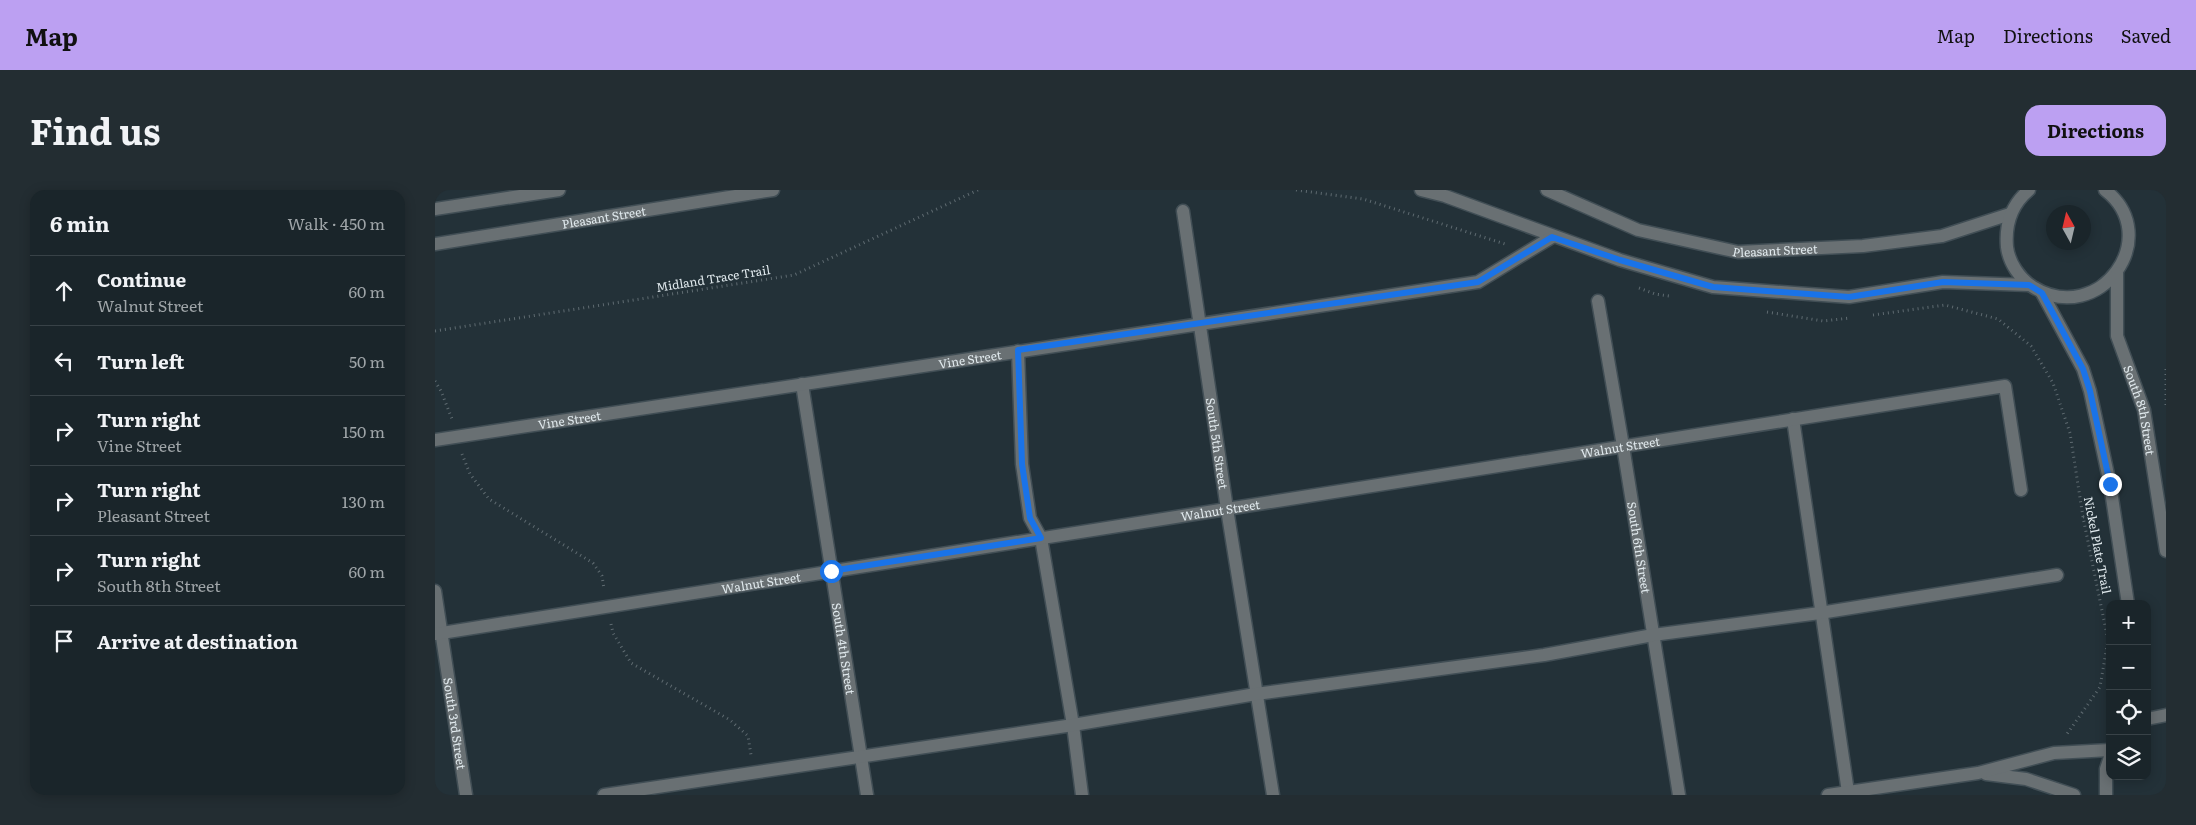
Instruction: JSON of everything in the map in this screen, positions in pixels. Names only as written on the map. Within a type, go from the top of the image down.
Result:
[{"type":"street","points":[[435,209],[559,190]]},
{"type":"street","name":"Pleasant Street","points":[[435,244],[773,190]]},
{"type":"street","points":[[1421,190],[1445,196],[1552,237],[1620,260],[1713,287],[1849,297],[1943,282],[2029,285]]},
{"type":"street","name":"Pleasant Street","points":[[1547,190],[1638,230],[1738,252],[1863,246],[1942,236],[2010,214]]},
{"type":"street","points":[[2024,192],[2010,214],[2006,234],[2008,253],[2015,271],[2029,285],[2042,293],[2056,298],[2083,296],[2102,287],[2117,273],[2125,258],[2129,242],[2128,233],[2122,209],[2109,192]]},
{"type":"street","name":"South 5th Street","points":[[1183,211],[1227,509],[1273,795]]},
{"type":"street","name":"Vine Street","points":[[435,440],[1018,350],[1478,282],[1552,237]]},
{"type":"street","name":"South 8th Street","points":[[2117,273],[2117,336],[2144,410],[2166,550]]},
{"type":"street","points":[[2042,293],[2083,369],[2090,391],[2110,484],[2127,600]]},
{"type":"street","name":"South 6th Street","points":[[1598,301],[1679,795]]},
{"type":"street","points":[[1018,350],[1022,464],[1030,518],[1041,538],[1073,724],[1081,795]]},
{"type":"street","name":"South 4th Street","points":[[802,384],[867,795]]},
{"type":"street","name":"Walnut Street","points":[[438,633],[2005,386],[2021,490]]},
{"type":"street","points":[[1793,419],[1820,613],[1848,792]]},
{"type":"street","points":[[604,795],[1073,724],[1256,694],[1544,656],[1653,635],[1820,613],[2057,575]]},
{"type":"street","name":"South 3rd Street","points":[[435,591],[438,633],[466,795]]},
{"type":"street","points":[[2151,719],[2166,715]]},
{"type":"street","points":[[1828,795],[1978,773],[2054,753],[2106,750]]},
{"type":"street","points":[[2106,767],[2106,795]]},
{"type":"street","points":[[1978,773],[2026,779],[2074,795]]},
{"type":"path","name":"Midland Trace Trail","points":[[435,331],[794,274],[978,190]]},
{"type":"path","points":[[2166,369],[2166,408]]},
{"type":"path","points":[[435,382],[441,391],[459,436]]},
{"type":"path","name":"Nickel Plate Trail","points":[[2054,753],[2100,687],[2108,640],[2083,517],[2070,432]]},
{"type":"route","points":[[831,571],[1041,538],[1030,518],[1022,464],[1018,350],[1478,282],[1552,237],[1620,260],[1713,287],[1849,297],[1943,282],[2029,285],[2042,293],[2083,369],[2090,391],[2110,484]]}]
